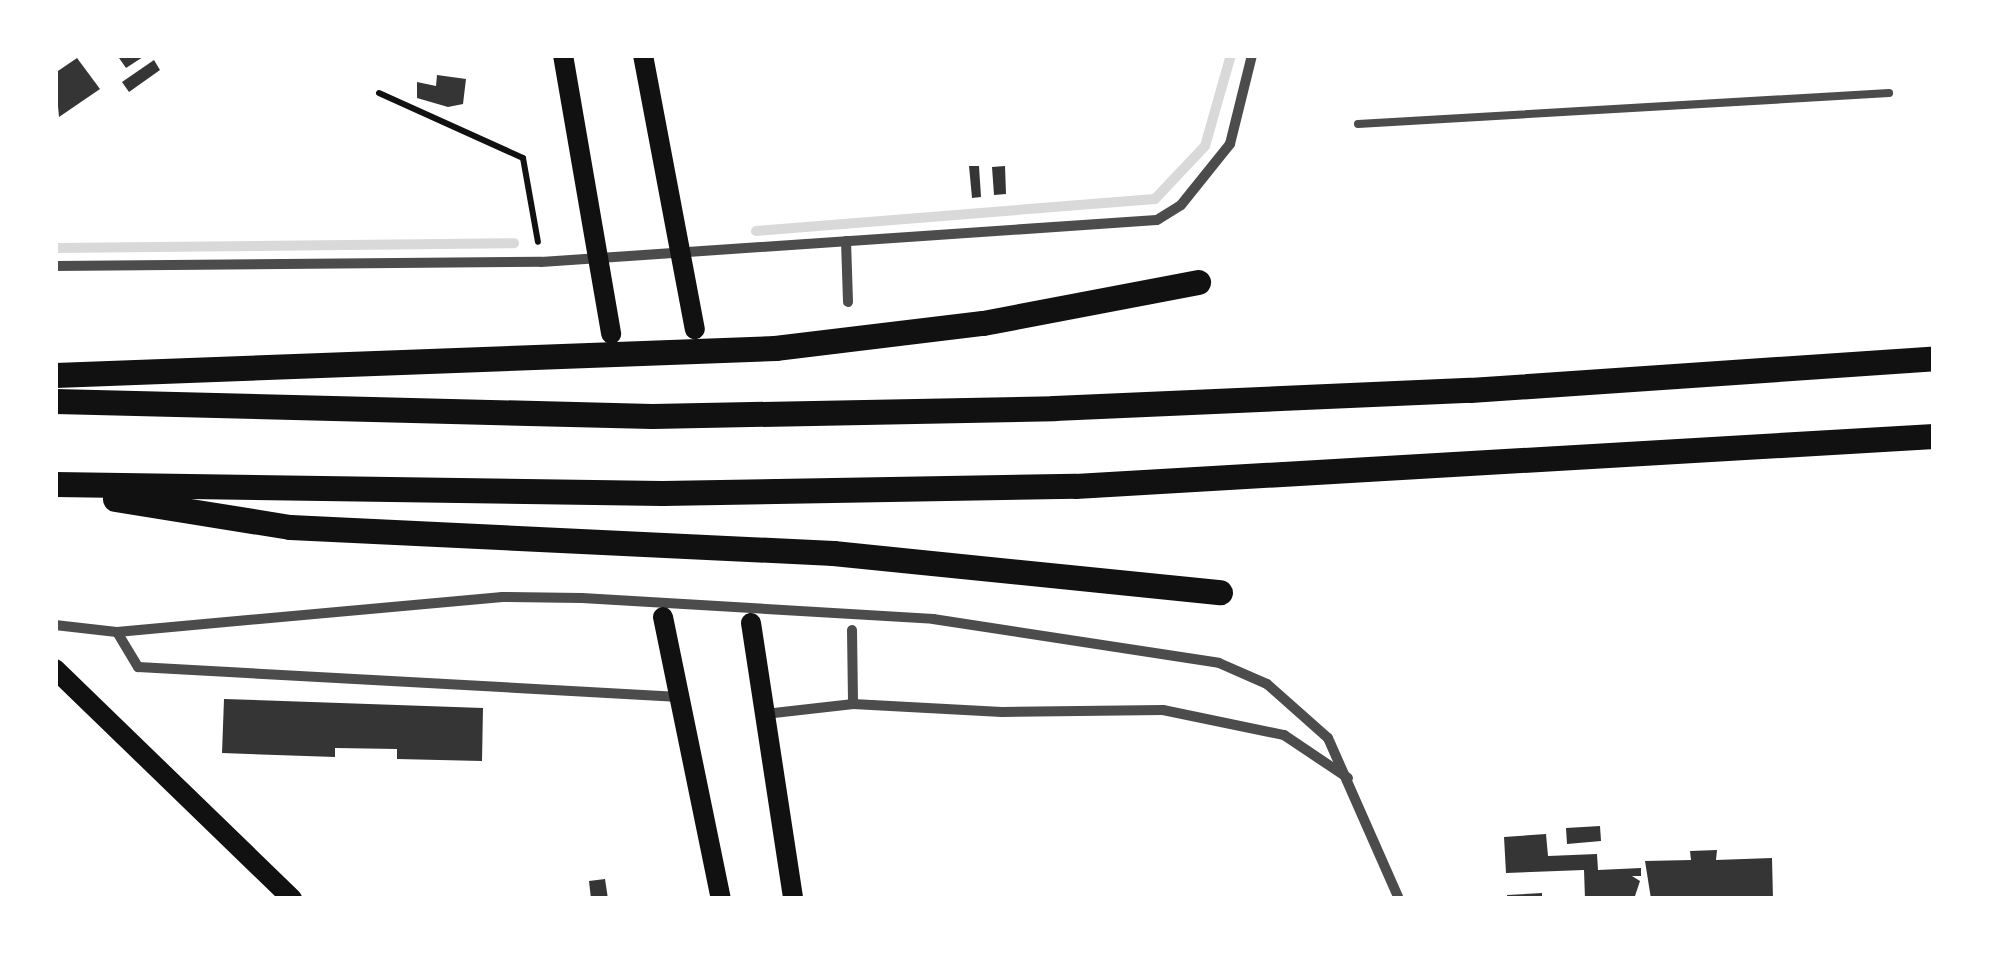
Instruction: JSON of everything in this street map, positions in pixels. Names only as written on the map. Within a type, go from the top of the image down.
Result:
[{"type":"highway","points":[[55,375],[775,348],[984,323],[1198,282]]},
{"type":"highway","points":[[55,401],[652,416],[1054,408],[1470,390],[1934,358]]},
{"type":"highway","points":[[55,487],[642,493],[1075,486],[1934,436]]},
{"type":"highway","points":[[55,487],[290,526],[833,553],[1220,592]]},
{"type":"main road","points":[[563,55],[610,334]]},
{"type":"main road","points":[[643,55],[694,329]]},
{"type":"main road","points":[[663,618],[721,899]]},
{"type":"main road","points":[[752,623],[793,899]]},
{"type":"main road","points":[[55,669],[292,899]]},
{"type":"street","points":[[55,266],[541,262],[1158,220],[1202,182],[1230,144],[1252,55]]},
{"type":"street","points":[[846,241],[848,302]]},
{"type":"street","points":[[55,625],[117,632],[502,597],[933,619],[1219,663],[1294,704],[1328,738],[1399,899]]},
{"type":"street","points":[[852,630],[853,704]]},
{"type":"street","points":[[117,632],[138,668],[680,697]]},
{"type":"street","points":[[765,714],[853,704],[1200,715],[1284,735],[1348,778]]},
{"type":"lane","points":[[1358,124],[1889,93]]},
{"type":"path","points":[[380,92],[523,158],[541,262]]},
{"type":"building","points":[[117,55],[146,55],[126,68]]},
{"type":"building","points":[[77,58],[100,89],[59,117],[55,73]]},
{"type":"building","points":[[154,60],[160,70],[129,92],[122,82]]},
{"type":"building","points":[[437,75],[466,79],[463,104],[448,107],[417,98],[417,82],[436,86]]},
{"type":"building","points":[[969,166],[979,166],[981,197],[972,198]]},
{"type":"building","points":[[1005,166],[1006,194],[994,195],[992,167]]},
{"type":"building","points":[[224,699],[483,708],[482,761],[397,759],[397,749],[335,748],[335,757],[222,753]]},
{"type":"building","points":[[1600,826],[1601,841],[1567,844],[1566,828]]},
{"type":"building","points":[[1546,834],[1548,856],[1597,854],[1598,870],[1641,868],[1641,876],[1632,876],[1640,881],[1634,899],[1585,899],[1584,870],[1506,873],[1504,837]]},
{"type":"building","points":[[1717,850],[1716,860],[1772,858],[1773,899],[1651,899],[1645,861],[1691,860],[1690,851]]},
{"type":"building","points":[[605,879],[608,899],[591,899],[589,881]]},
{"type":"building","points":[[1542,893],[1542,899],[1507,899],[1507,895]]},
{"type":"waterway","points":[[756,231],[1155,199],[1205,146],[1231,55]]},
{"type":"waterway","points":[[55,248],[514,243]]}]
